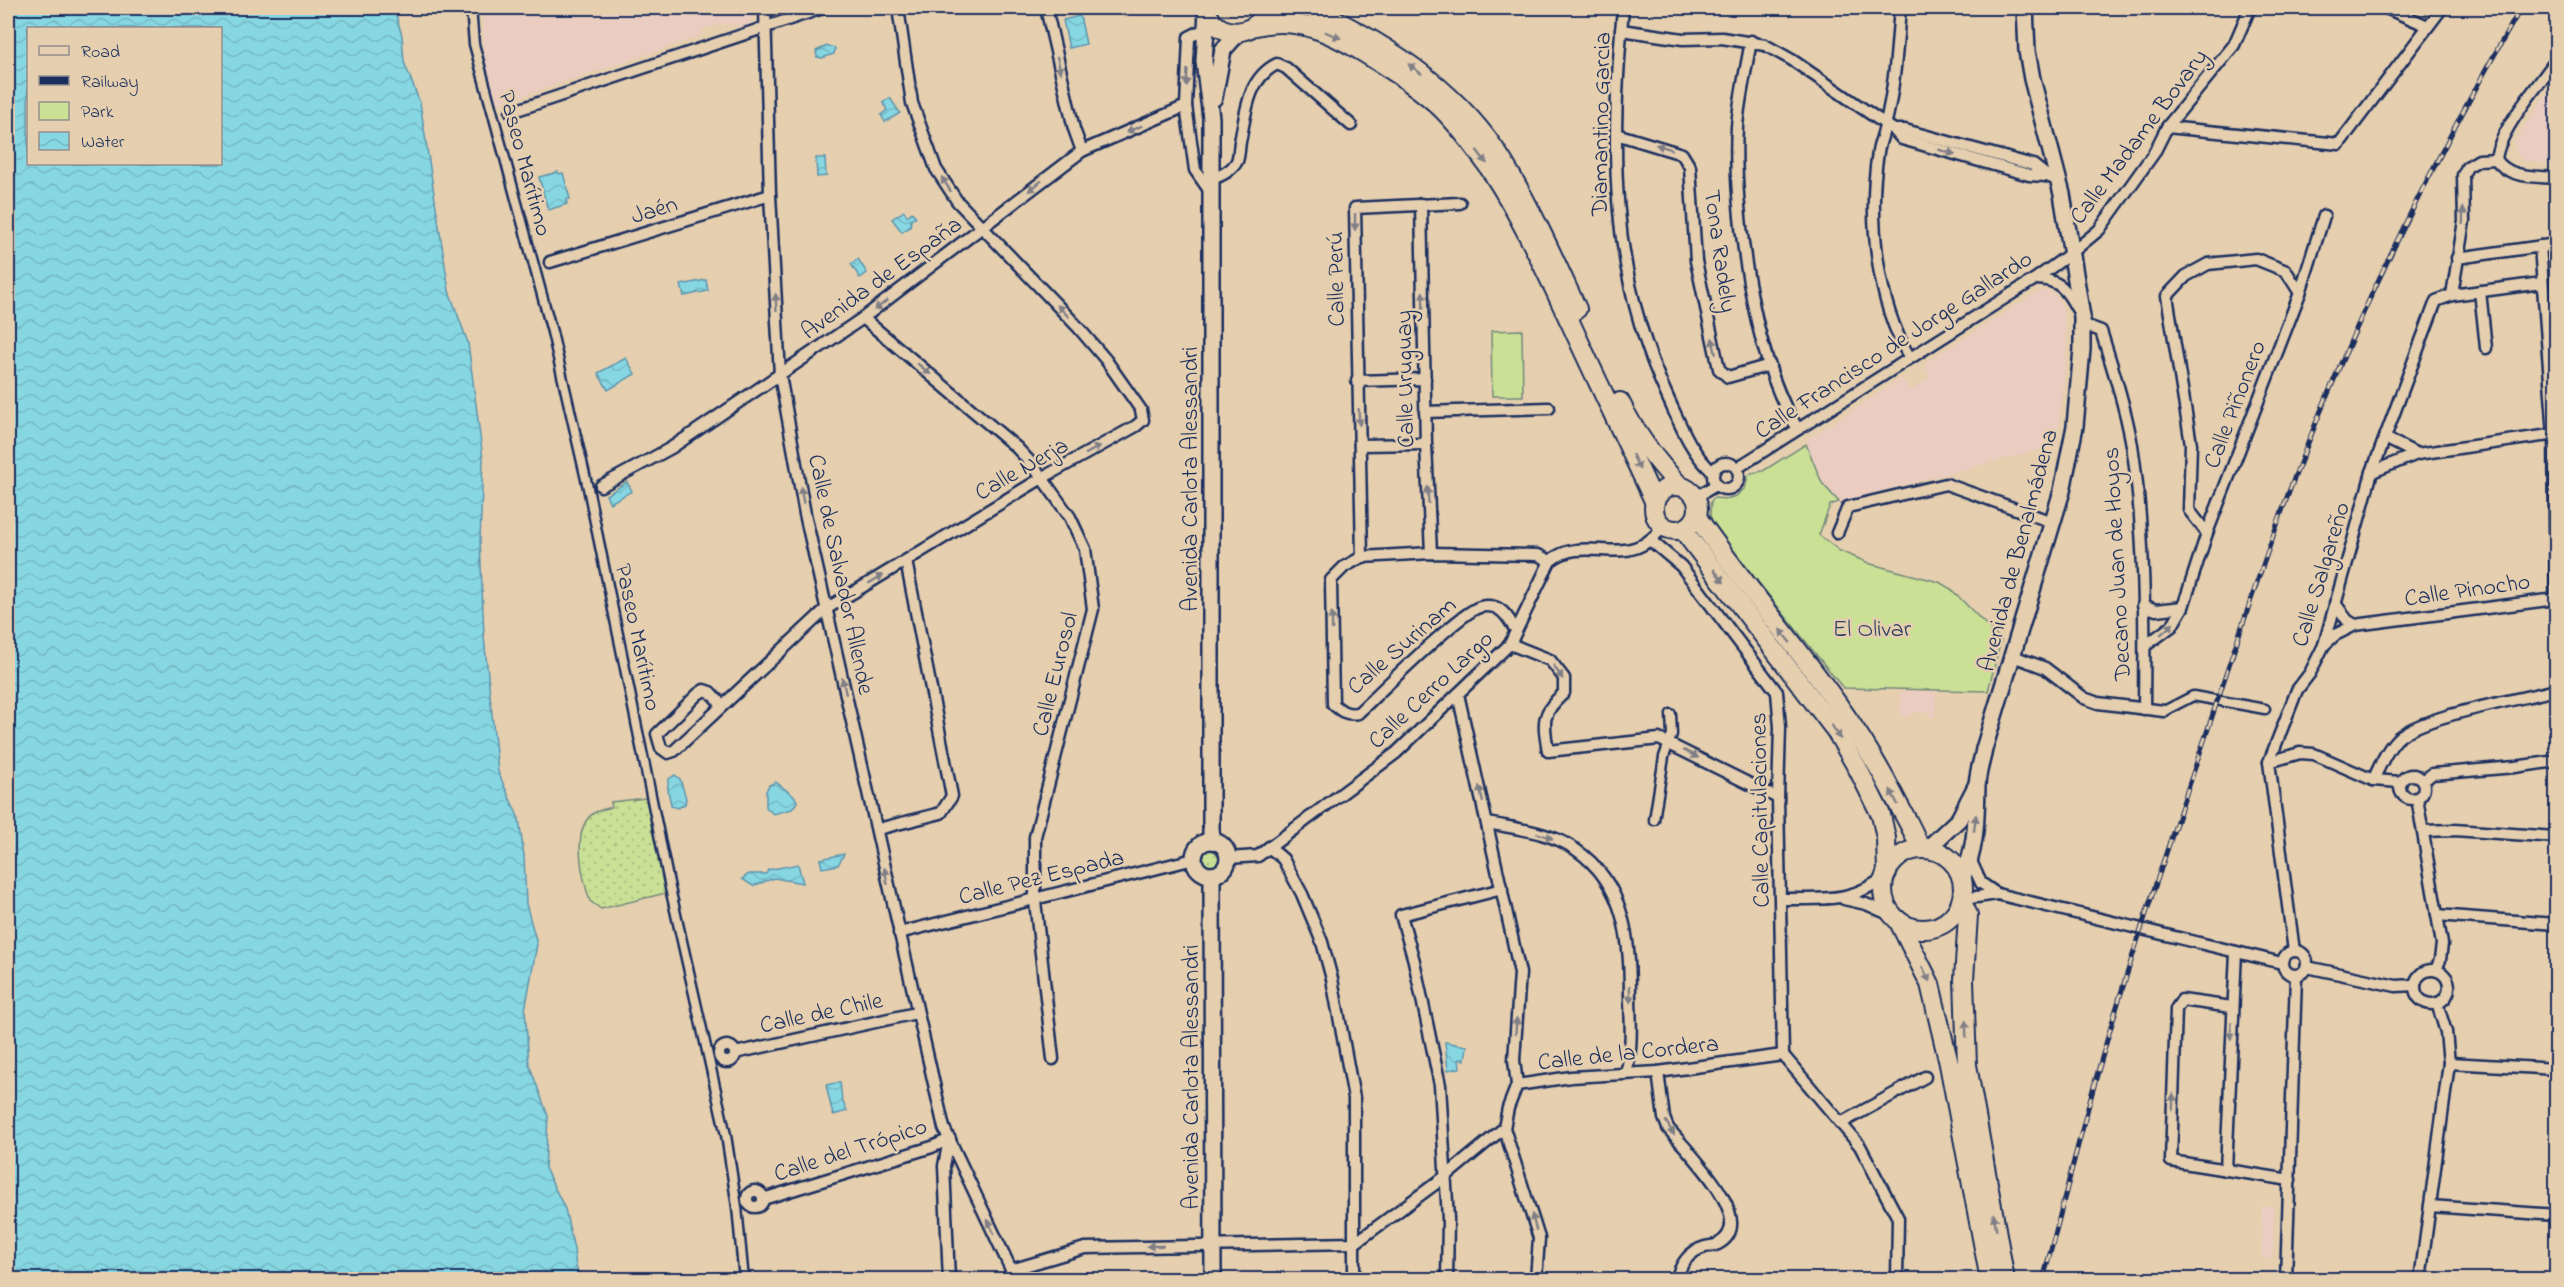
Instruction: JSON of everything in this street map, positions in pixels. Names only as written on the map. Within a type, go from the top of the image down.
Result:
[{"type":"main road","points":[[1247,29],[1263,19],[1267,8]]},
{"type":"main road","points":[[1310,8],[1350,26],[1389,49],[1451,99],[1473,122],[1502,160],[1532,212],[1629,420],[1660,465],[1680,486]]},
{"type":"main road","name":"Avenida de Benalmádena","points":[[1966,889],[1978,805],[1977,784],[1984,749],[2052,522],[2075,426],[2082,321],[2070,254],[2026,51],[2025,8]]},
{"type":"main road","points":[[1206,16],[1220,28],[1229,32],[1273,22],[1292,22],[1317,28],[1343,39],[1422,91],[1461,130],[1491,169],[1520,217],[1654,501],[1655,516],[1664,527],[1674,531],[1683,530],[1697,517],[1696,497],[1689,489],[1680,486],[1668,487],[1660,492],[1654,501]]},
{"type":"main road","name":"Avenida Carlota Alessandri","points":[[1206,16],[1204,61],[1211,118],[1211,840]]},
{"type":"main road","name":"Avenida Carlota Alessandri","points":[[1211,118],[1222,50],[1247,29]]},
{"type":"main road","points":[[1697,517],[1732,568],[1850,721],[1924,849],[1949,858],[1957,867],[1966,889],[1968,915],[1964,980],[1967,1065],[2006,1280]]},
{"type":"main road","points":[[1683,530],[1836,730],[1881,816],[1886,838],[1884,897],[1930,984],[1990,1280]]},
{"type":"main road","name":"Avenida de Benalmádena","points":[[1924,849],[1959,819],[1977,784]]},
{"type":"main road","points":[[1211,840],[1223,845],[1228,858],[1223,870],[1212,875],[1201,872],[1194,859],[1198,846],[1211,840]]},
{"type":"main road","points":[[1886,874],[1900,857],[1924,849]]},
{"type":"main road","name":"Avenida Carlota Alessandri","points":[[1212,875],[1214,1280]]},
{"type":"main road","points":[[1896,919],[1917,929],[1935,928],[1951,918],[1966,889]]},
{"type":"street","name":"Paseo Marítimo","points":[[471,8],[474,44],[552,332],[588,489],[670,888],[726,1135],[737,1207],[744,1280]]},
{"type":"street","name":"Calle de Salvador Allende","points":[[765,8],[770,195],[780,375],[806,514],[878,829],[916,1013],[944,1128],[1014,1275]]},
{"type":"street","points":[[511,112],[823,8]]},
{"type":"street","points":[[898,8],[912,103],[936,169],[957,201],[983,229]]},
{"type":"street","points":[[1047,8],[1074,129],[1082,151]]},
{"type":"street","name":"Diamantino Garcia","points":[[1623,8],[1616,134],[1619,227],[1626,269],[1650,358],[1686,436],[1713,472]]},
{"type":"street","points":[[1900,8],[1890,128],[1878,152],[1874,223],[1878,261],[1893,323],[1910,358]]},
{"type":"street","name":"Calle Madame Bovary","points":[[2070,254],[2098,230],[2154,153],[2167,127],[2234,45],[2250,8]]},
{"type":"street","points":[[2386,8],[2428,26]]},
{"type":"street","points":[[2167,127],[2338,144],[2442,8]]},
{"type":"street","points":[[1206,16],[1189,37],[1186,106],[1195,170],[1210,187],[1237,161],[1248,99],[1254,85],[1268,69],[1277,64],[1286,68],[1351,125]]},
{"type":"street","points":[[1621,30],[1683,39],[1722,38],[1765,45],[1792,60],[1890,128],[1905,130],[2033,165],[2053,178]]},
{"type":"street","points":[[1751,42],[1737,125],[1736,152],[1744,255],[1770,365],[1798,429]]},
{"type":"street","points":[[2556,60],[2508,129],[2498,147],[2496,159],[2500,166],[2511,173],[2556,178]]},
{"type":"street","name":"Avenida de España","points":[[602,486],[671,448],[863,318],[983,229],[1039,182],[1082,151],[1186,106]]},
{"type":"street","name":"Tona Radely","points":[[1616,134],[1682,154],[1690,166],[1696,261],[1719,369],[1728,377],[1770,365]]},
{"type":"street","points":[[2496,159],[2479,159],[2467,167],[2463,175],[2464,221],[2452,295],[2542,283]]},
{"type":"street","name":"Jaén","points":[[550,262],[770,195]]},
{"type":"street","name":"Calle Perú","points":[[1362,557],[1355,208],[1460,203]]},
{"type":"street","name":"Calle Uruguay","points":[[1421,204],[1425,411],[1431,553]]},
{"type":"street","name":"Calle Piñonero","points":[[2145,646],[2172,626],[2183,607],[2207,533],[2300,293],[2324,216]]},
{"type":"street","name":"Calle Nerja","points":[[722,705],[710,692],[704,690],[698,694],[657,734],[661,748],[668,753],[674,751],[826,609],[1042,478],[1143,420],[1141,410],[1106,360],[1077,326],[983,229]]},
{"type":"street","points":[[2457,258],[2556,244]]},
{"type":"street","name":"Calle Pinocho","points":[[2324,645],[2344,630],[2355,626],[2556,601],[2555,434],[2540,246]]},
{"type":"street","name":"Calle Francisco de Jorge Gallardo","points":[[1737,468],[2035,279],[2070,254]]},
{"type":"street","points":[[2207,533],[2189,510],[2191,444],[2167,296],[2186,276],[2208,264],[2256,259],[2286,271],[2300,293]]},
{"type":"street","points":[[2035,279],[2059,282],[2068,292],[2082,321]]},
{"type":"street","points":[[2480,291],[2486,348]]},
{"type":"street","name":"Calle Salgareño","points":[[2294,951],[2269,762],[2297,690],[2310,673],[2324,645],[2372,472],[2436,301],[2452,295]]},
{"type":"street","name":"Calle Eurosol","points":[[863,318],[1016,447],[1042,478],[1070,518],[1085,549],[1093,609],[1035,837],[1035,901],[1053,1059]]},
{"type":"street","name":"Decano Juan de Hoyos","points":[[2082,321],[2101,331],[2119,386],[2132,446],[2145,646],[2144,709]]},
{"type":"street","points":[[1357,381],[1425,380]]},
{"type":"street","points":[[1425,411],[1549,408]]},
{"type":"street","points":[[2372,472],[2417,454],[2555,434]]},
{"type":"street","points":[[2385,438],[2417,454]]},
{"type":"street","points":[[1360,445],[1426,444]]},
{"type":"street","points":[[1722,463],[1732,463],[1737,468],[1740,477],[1736,485],[1724,489],[1716,485],[1713,472],[1722,463]]},
{"type":"street","points":[[1837,533],[1848,507],[1946,484],[2052,522]]},
{"type":"street","points":[[1696,497],[1716,485]]},
{"type":"street","points":[[1362,557],[1431,553],[1531,554],[1550,561],[1561,552],[1576,549],[1630,549],[1650,540],[1664,527]]},
{"type":"street","name":"Calle Capitulaciones","points":[[1650,540],[1682,566],[1777,692],[1780,727],[1778,798],[1783,1055]]},
{"type":"street","name":"Calle Surinam","points":[[1362,557],[1344,567],[1331,580],[1333,704],[1342,711],[1350,714],[1358,713],[1409,664],[1478,608],[1496,607],[1503,611],[1513,626],[1518,626]]},
{"type":"street","points":[[878,829],[941,813],[952,796],[906,561]]},
{"type":"street","name":"Calle Cerro Largo","points":[[1228,858],[1257,856],[1396,753],[1510,644],[1550,561]]},
{"type":"street","points":[[2335,603],[2347,620],[2355,626]]},
{"type":"street","points":[[2143,605],[2156,610],[2183,607]]},
{"type":"street","points":[[1510,644],[1550,660],[1564,678],[1564,693],[1550,706],[1545,717],[1544,727],[1548,751],[1659,739],[1778,798]]},
{"type":"street","points":[[2013,656],[2045,668],[2084,698],[2098,703],[2164,711],[2193,696],[2265,709]]},
{"type":"street","points":[[2373,780],[2386,753],[2398,738],[2418,725],[2556,690]]},
{"type":"street","points":[[1458,694],[1520,973],[1514,1059],[1517,1085]]},
{"type":"street","points":[[1654,820],[1671,734],[1671,714]]},
{"type":"street","points":[[2269,762],[2300,753],[2314,754],[2373,780],[2400,782],[2409,774],[2417,775],[2423,781],[2423,792],[2417,798],[2409,799],[2402,794],[2400,782]]},
{"type":"street","points":[[2423,781],[2432,774],[2516,767],[2556,760]]},
{"type":"street","points":[[2417,798],[2442,944],[2436,970]]},
{"type":"street","points":[[1488,824],[1543,835],[1574,848],[1592,862],[1609,886],[1620,909],[1630,948],[1630,1055],[1626,1074]]},
{"type":"street","points":[[2424,831],[2454,830],[2556,837]]},
{"type":"street","points":[[1269,847],[1283,858],[1302,894],[1322,942],[1332,979],[1354,1098],[1354,1280]]},
{"type":"street","name":"Calle Pez Espada","points":[[899,933],[1035,901],[1194,859]]},
{"type":"street","points":[[1838,898],[1864,891],[1886,874]]},
{"type":"street","points":[[1446,1280],[1446,1176],[1440,1085],[1414,961],[1401,915],[1502,889]]},
{"type":"street","points":[[1966,889],[1997,894],[2282,963]]},
{"type":"street","points":[[1966,889],[1977,899],[1997,894]]},
{"type":"street","points":[[1781,899],[1838,898],[1866,904],[1896,919]]},
{"type":"street","points":[[2437,915],[2556,924]]},
{"type":"street","points":[[2294,951],[2305,956],[2307,967],[2303,973],[2296,976],[2288,974],[2282,963],[2284,956],[2294,951]]},
{"type":"street","points":[[2226,1170],[2236,952]]},
{"type":"street","points":[[2307,967],[2397,986],[2415,984]]},
{"type":"street","points":[[2436,970],[2445,975],[2449,985],[2446,996],[2437,1003],[2431,1004],[2421,1000],[2415,990],[2415,984],[2424,972],[2436,970]]},
{"type":"street","points":[[2286,1280],[2296,976]]},
{"type":"street","points":[[2232,1007],[2182,1000],[2176,1010],[2171,1161],[2290,1180]]},
{"type":"street","points":[[2420,1280],[2450,1063],[2446,1032],[2437,1003]]},
{"type":"street","name":"Calle de Chile","points":[[735,1053],[916,1013]]},
{"type":"street","points":[[1783,1055],[1860,1146],[1899,1218],[1897,1280]]},
{"type":"street","name":"Calle de la Cordera","points":[[1504,1128],[1508,1108],[1517,1085],[1571,1077],[1658,1072],[1783,1055]]},
{"type":"street","points":[[2450,1063],[2556,1069]]},
{"type":"street","points":[[1658,1072],[1664,1118],[1668,1128],[1722,1194],[1733,1219],[1727,1237],[1718,1245],[1690,1254],[1679,1269],[1676,1280]]},
{"type":"street","points":[[1841,1123],[1925,1077]]},
{"type":"street","points":[[1014,1275],[1085,1248],[1354,1243],[1446,1176],[1504,1128],[1539,1238],[1536,1280]]},
{"type":"street","points":[[949,1280],[944,1166],[950,1139]]},
{"type":"street","name":"Calle del Trópico","points":[[763,1199],[932,1147],[950,1139]]},
{"type":"street","points":[[2430,1206],[2556,1215]]},
{"type":"shaded area","points":[[483,8],[750,8],[751,27],[725,24],[705,28],[698,37],[495,105],[483,55]]},
{"type":"shaded area","points":[[2556,79],[2556,165],[2523,160],[2516,153],[2514,142]]},
{"type":"shaded area","points":[[2047,290],[2056,295],[2063,310],[2067,349],[2057,445],[1839,502],[1831,495],[1815,469],[1807,450],[1808,439],[1902,378],[1911,391],[1930,378],[1925,368],[1927,362],[2033,295]]},
{"type":"shaded area","points":[[1901,691],[1936,691],[1935,717],[1929,717],[1929,713],[1911,712],[1911,717],[1900,717]]},
{"type":"shaded area","points":[[2262,1206],[2274,1206],[2272,1259],[2261,1258]]},
{"type":"green space","points":[[1522,330],[1523,396],[1492,396],[1491,331]]},
{"type":"green space","name":"El Olivar","points":[[1806,444],[1822,483],[1839,502],[1830,505],[1819,535],[1840,551],[1871,564],[1939,582],[1951,589],[2001,640],[1988,691],[1843,688],[1714,527],[1710,515],[1711,501],[1714,498],[1726,499],[1736,496],[1745,488],[1748,476],[1752,473],[1763,471]]},
{"type":"green space","points":[[646,798],[666,893],[601,909],[590,901],[584,880],[580,855],[582,830],[594,813],[612,807],[611,802]]},
{"type":"green space","points":[[1210,849],[1216,852],[1219,858],[1216,864],[1210,867],[1204,864],[1201,858],[1204,852]]},
{"type":"water","points":[[8,8],[394,8],[402,36],[404,62],[420,103],[449,291],[468,343],[483,459],[480,540],[484,637],[498,772],[519,819],[524,856],[526,904],[537,944],[525,1010],[529,1064],[548,1116],[545,1168],[565,1209],[576,1267],[581,1279],[8,1279]]},
{"type":"water","points":[[1080,16],[1086,44],[1069,48],[1063,20]]},
{"type":"water","points":[[827,46],[835,48],[834,54],[822,58],[817,57],[816,51]]},
{"type":"water","points":[[890,98],[900,113],[885,122],[881,115],[887,110],[883,102]]},
{"type":"water","points":[[816,158],[825,158],[826,176],[817,177]]},
{"type":"water","points":[[558,172],[563,173],[570,199],[566,200],[567,204],[548,210],[539,177]]},
{"type":"water","points":[[904,211],[907,216],[912,212],[916,217],[911,220],[910,227],[902,232],[892,219]]},
{"type":"water","points":[[858,259],[867,273],[860,278],[851,264]]},
{"type":"water","points":[[706,280],[708,291],[684,296],[681,285]]},
{"type":"water","points":[[626,358],[635,374],[608,390],[598,373]]},
{"type":"water","points":[[627,482],[632,491],[610,503],[606,495]]},
{"type":"water","points":[[675,775],[680,779],[686,798],[685,804],[678,808],[671,806],[668,790],[669,779]]},
{"type":"water","points":[[776,782],[795,797],[797,802],[792,809],[773,814],[766,807],[766,791],[769,785]]},
{"type":"water","points":[[844,854],[838,865],[822,868],[820,859]]},
{"type":"water","points":[[798,864],[803,883],[774,878],[753,886],[742,879],[749,874],[766,874],[768,870]]},
{"type":"water","points":[[1445,1042],[1467,1046],[1465,1060],[1459,1059],[1460,1068],[1448,1070]]},
{"type":"water","points":[[840,1082],[842,1100],[847,1111],[833,1115],[826,1085]]},
{"type":"railway","points":[[2043,1280],[2092,1094],[2136,945],[2248,608],[2295,476],[2344,356],[2399,237],[2458,122],[2521,8]]}]
